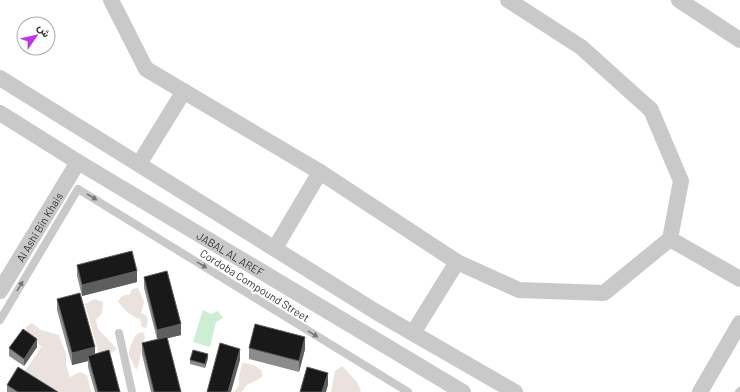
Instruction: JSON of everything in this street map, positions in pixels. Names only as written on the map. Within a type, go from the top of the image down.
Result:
[{"type":"street","points":[[111,0],[146,69],[320,172],[457,262],[519,290],[604,293],[670,239],[681,181],[651,110],[581,47],[508,0]]},
{"type":"street","points":[[680,0],[740,40]]},
{"type":"street","points":[[0,78],[413,333],[515,392]]},
{"type":"street","points":[[139,164],[184,92]]},
{"type":"street","name":"JABAL AL AREF","points":[[0,113],[78,162],[463,392]]},
{"type":"street","name":"Al Ashi Bin Khais","points":[[0,291],[78,162]]},
{"type":"street","points":[[275,248],[320,172]]},
{"type":"street","points":[[670,239],[740,279]]},
{"type":"street","points":[[413,333],[457,262]]},
{"type":"street","points":[[700,392],[740,323]]},
{"type":"lane","name":"Cordoba Compound Street","points":[[0,320],[78,188],[408,392]]},
{"type":"lane","points":[[119,333],[132,392]]},
{"type":"shaded area","points":[[138,288],[144,302],[141,313],[147,316],[148,321],[146,328],[142,327],[140,319],[128,312],[118,301],[122,296],[130,294],[132,289]]},
{"type":"shaded area","points":[[94,299],[103,302],[102,313],[96,320],[98,329],[117,349],[106,356],[99,354],[85,304]]},
{"type":"shaded area","points":[[203,310],[211,314],[218,311],[223,318],[216,322],[210,347],[193,342]]},
{"type":"shaded area","points":[[32,323],[41,330],[59,335],[66,354],[66,365],[70,377],[80,372],[87,375],[91,392],[46,392],[17,375],[26,369],[40,350],[41,346],[27,333],[26,327]]},
{"type":"shaded area","points":[[142,332],[145,336],[139,364],[136,370],[129,355],[129,350],[134,338],[137,334]]},
{"type":"shaded area","points":[[242,363],[257,367],[262,371],[262,377],[247,385],[242,392],[234,392],[239,385]]},
{"type":"shaded area","points":[[342,366],[357,382],[361,391],[360,392],[331,392],[335,371]]},
{"type":"building","points":[[132,251],[137,271],[82,285],[77,265]]},
{"type":"building","points":[[167,271],[181,324],[157,330],[144,277]]},
{"type":"building","points":[[80,293],[95,347],[72,353],[57,299]]},
{"type":"building","points":[[255,324],[305,337],[299,361],[249,348]]},
{"type":"building","points":[[23,329],[37,339],[24,359],[9,348]]},
{"type":"building","points":[[167,337],[181,392],[154,392],[142,343]]},
{"type":"building","points":[[220,343],[240,349],[228,392],[207,392]]},
{"type":"building","points":[[109,350],[120,392],[98,392],[88,356]]},
{"type":"building","points":[[193,350],[208,354],[205,364],[190,360]]},
{"type":"building","points":[[18,367],[58,392],[18,392],[7,385]]},
{"type":"building","points":[[307,367],[328,373],[322,392],[300,392]]}]
